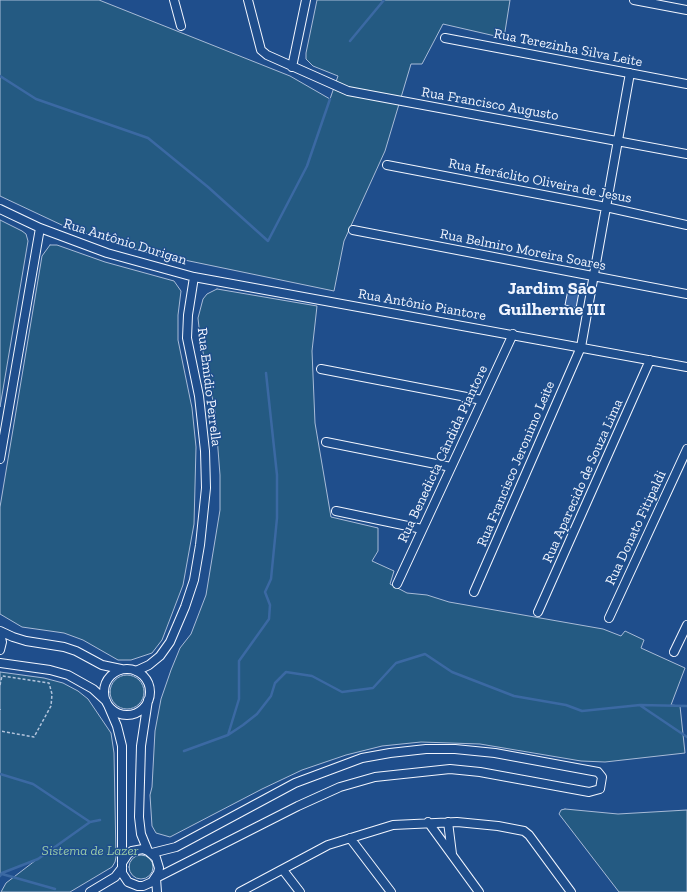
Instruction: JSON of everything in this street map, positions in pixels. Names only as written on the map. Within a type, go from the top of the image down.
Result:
[{"type":"street","points":[[174,0],[181,26]]},
{"type":"street","name":"Rua Francisco Augusto","points":[[248,0],[260,50],[292,67],[348,92],[687,154]]},
{"type":"street","points":[[292,67],[306,0]]},
{"type":"street","points":[[634,0],[687,10]]},
{"type":"street","name":"Rua Terezinha Silva Leite","points":[[445,38],[687,84]]},
{"type":"street","name":"Rua Francisco Jeronimo Leite","points":[[474,592],[581,347],[630,73]]},
{"type":"street","name":"Rua Heráclito Oliveira de Jesus","points":[[387,165],[606,206],[687,225]]},
{"type":"street","name":"Rua Antônio Durigan","points":[[0,210],[40,228],[107,253],[194,277],[223,282]]},
{"type":"street","points":[[0,459],[40,228]]},
{"type":"street","name":"Rua Belmiro Moreira Soares","points":[[353,230],[687,294]]},
{"type":"street","name":"Rua Emídio Perrella","points":[[136,671],[149,665],[160,656],[170,642],[185,607],[194,580],[200,545],[206,488],[205,451],[199,396],[187,338],[188,315],[194,277]]},
{"type":"street","name":"Rua Antônio Piantore","points":[[223,282],[513,334],[687,368]]},
{"type":"street","name":"Rua Benedicta Cândida Piantore","points":[[397,584],[513,334]]},
{"type":"street","name":"Rua Aparecido de Souza Lima","points":[[538,612],[650,360]]},
{"type":"street","points":[[321,369],[482,400]]},
{"type":"street","points":[[326,442],[451,466]]},
{"type":"street","name":"Rua Donato Fitipaldi","points":[[609,618],[687,449]]},
{"type":"street","points":[[336,511],[422,529]]},
{"type":"street","points":[[674,652],[687,625]]},
{"type":"street","points":[[0,632],[2,642],[0,650]]},
{"type":"street","points":[[0,632],[26,641],[64,647],[76,651],[102,665],[136,671],[143,676],[148,683],[150,692],[141,746],[139,810],[140,829],[150,852],[158,863],[165,868],[175,868]]},
{"type":"street","points":[[0,662],[50,670],[68,675],[93,689],[120,714],[130,715],[139,711],[148,700]]},
{"type":"street","points":[[124,669],[112,675],[106,682],[104,691],[107,703],[117,726],[122,746],[122,873],[128,882],[141,888]]},
{"type":"street","points":[[90,892],[115,877],[124,858],[132,851],[137,849],[150,852],[176,847],[295,783],[362,758],[390,753],[440,749],[495,753],[598,772],[602,777],[600,789],[589,792],[480,772],[450,769],[375,777],[340,787],[308,801],[175,868],[156,878],[148,885],[128,892]]},
{"type":"street","points":[[428,822],[479,892]]},
{"type":"street","points":[[240,892],[328,845],[381,828],[428,822],[448,822],[486,824],[524,831],[529,835],[571,892]]},
{"type":"street","points":[[448,822],[450,845],[454,859]]},
{"type":"street","points":[[350,838],[391,892]]},
{"type":"street","points":[[157,892],[156,878],[159,868],[158,863]]},
{"type":"street","points":[[283,870],[300,892]]},
{"type":"path","points":[[0,685],[2,676],[49,683],[52,694],[51,706],[34,737],[0,731]]},
{"type":"green space","points":[[0,0],[99,0],[290,76],[330,99],[338,76],[313,66],[306,59],[317,0],[510,0],[504,38],[443,24],[422,64],[411,64],[385,151],[344,241],[334,291],[141,251],[66,227],[0,196]]},
{"type":"green space","points":[[0,220],[26,234],[28,241],[0,407]]},
{"type":"green space","points":[[50,245],[57,245],[105,262],[174,281],[181,291],[178,315],[178,340],[192,408],[196,447],[194,524],[183,585],[162,640],[152,653],[131,660],[118,660],[83,640],[64,633],[22,627],[0,614],[0,507],[42,256]]},
{"type":"green space","points":[[217,289],[317,306],[312,351],[315,423],[331,517],[378,528],[378,551],[372,561],[394,571],[390,584],[407,593],[427,595],[449,602],[603,629],[621,636],[625,631],[644,640],[641,648],[685,668],[671,705],[680,706],[685,753],[605,762],[581,761],[480,744],[421,742],[382,746],[346,755],[302,770],[170,837],[156,833],[152,826],[150,795],[152,787],[155,731],[161,699],[180,648],[191,634],[206,595],[220,510],[220,475],[215,411],[200,337],[198,318],[203,299],[207,294]]},
{"type":"green space","name":"Sistema de Lazer","points":[[0,672],[44,678],[63,683],[78,691],[88,699],[111,733],[114,753],[115,862],[112,867],[70,892],[1,892],[6,883],[36,860],[2,873],[0,876]]},
{"type":"green space","points":[[130,675],[137,677],[142,682],[144,692],[142,702],[137,707],[124,709],[117,707],[112,702],[110,689],[112,682],[117,677]]},
{"type":"green space","points":[[565,809],[618,814],[687,810],[687,892],[619,892],[559,814],[561,810]]},
{"type":"green space","points":[[141,855],[146,856],[152,862],[152,872],[146,878],[141,879],[136,878],[130,872],[129,867],[130,862],[136,856]]},
{"type":"building","points":[[569,285],[577,286],[576,291],[579,292],[576,308],[565,305]]},
{"type":"waterway","points":[[350,41],[384,0]]},
{"type":"waterway","points":[[0,76],[36,99],[148,138],[208,187],[268,241],[307,166],[330,99]]},
{"type":"waterway","points":[[228,735],[239,699],[239,661],[269,619],[270,605],[265,592],[271,579],[277,518],[277,475],[266,373]]},
{"type":"waterway","points":[[184,751],[228,735],[243,725],[257,714],[271,696],[275,683],[286,672],[312,676],[342,692],[373,688],[396,663],[425,654],[452,672],[514,696],[566,705],[582,711],[640,705],[687,706]]},
{"type":"waterway","points":[[641,706],[687,737]]},
{"type":"waterway","points":[[0,774],[33,784],[90,822]]},
{"type":"waterway","points":[[0,876],[2,873],[38,859],[90,822],[100,820]]},
{"type":"waterway","points":[[2,874],[55,889]]},
{"type":"district","name":"Jardim São Guilherme III","points":[[552,299]]}]
